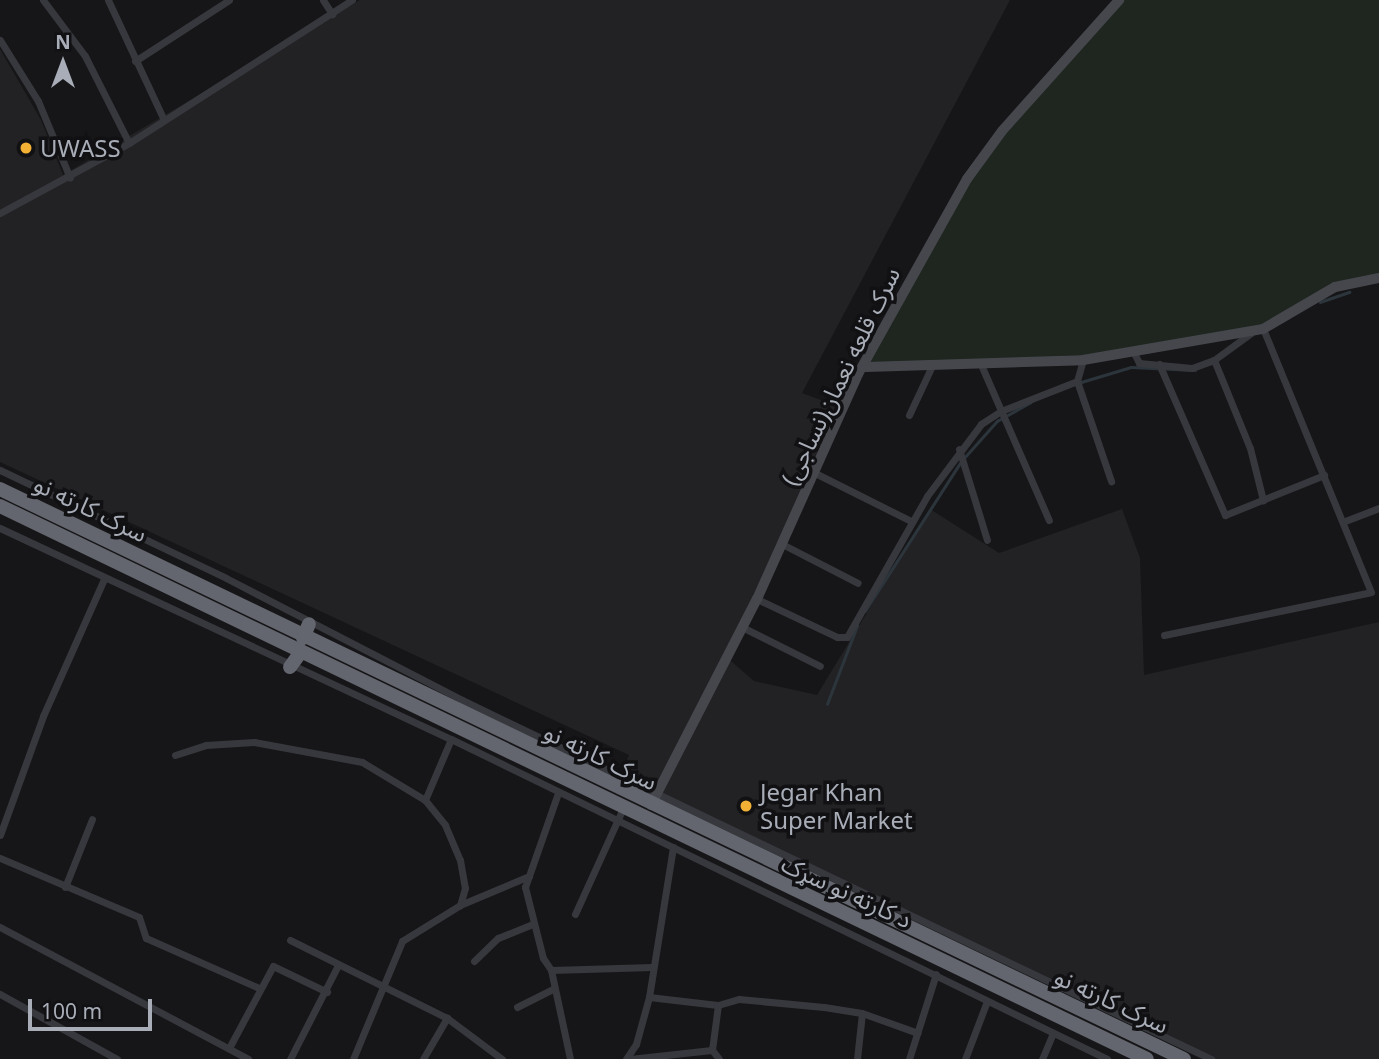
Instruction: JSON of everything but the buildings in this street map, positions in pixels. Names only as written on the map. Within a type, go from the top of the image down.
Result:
[{"type":"highway","name":"سرک کارته نو","points":[[0,489],[187,579],[254,620]]},
{"type":"highway","name":"سرک کارته نو","points":[[0,506],[184,595],[304,638],[653,799],[696,827],[1184,1059]]},
{"type":"highway","points":[[184,595],[187,579]]},
{"type":"highway","points":[[290,667],[304,638]]},
{"type":"highway","name":"د کارته نو سړک","points":[[304,638],[620,815],[688,841],[773,888],[1147,1059]]},
{"type":"highway","points":[[688,841],[696,827]]},
{"type":"street","points":[[43,0],[85,57],[130,143]]},
{"type":"street","points":[[135,61],[229,0]]},
{"type":"street","points":[[323,0],[332,14]]},
{"type":"street","points":[[0,213],[70,178],[130,143],[352,0]]},
{"type":"street","name":"سرک قلعه نعمان(نساجی)","points":[[653,799],[757,599],[842,408],[967,179],[1002,131],[1119,0]]},
{"type":"street","points":[[111,1],[135,61],[164,120]]},
{"type":"street","points":[[0,40],[38,101],[70,178]]},
{"type":"street","points":[[1133,351],[1139,363],[1192,368],[1214,360],[1259,329],[1335,287],[1379,278]]},
{"type":"street","points":[[866,368],[982,367],[1083,360],[1259,329]]},
{"type":"street","points":[[1164,635],[1371,592],[1345,521],[1259,329]]},
{"type":"street","points":[[1083,360],[1077,382],[1111,481]]},
{"type":"street","points":[[1214,360],[1250,448],[1264,500]]},
{"type":"street","points":[[1158,364],[1225,515],[1324,475]]},
{"type":"street","points":[[909,415],[932,366]]},
{"type":"street","points":[[982,367],[1049,520]]},
{"type":"street","points":[[757,599],[837,636],[847,637],[911,521],[959,449],[981,424],[1001,411],[1077,382]]},
{"type":"street","points":[[959,449],[987,540]]},
{"type":"street","points":[[0,470],[226,578],[304,638]]},
{"type":"street","points":[[815,473],[911,521]]},
{"type":"street","points":[[1345,521],[1379,508]]},
{"type":"street","points":[[0,528],[290,667],[451,739],[558,793],[620,815],[673,847],[773,888],[986,1001],[1107,1059]]},
{"type":"street","points":[[782,544],[858,583]]},
{"type":"street","points":[[0,835],[43,716],[104,579]]},
{"type":"street","points":[[742,627],[820,666]]},
{"type":"street","points":[[425,800],[451,739]]},
{"type":"street","points":[[176,755],[233,742],[340,755],[362,762],[425,800],[456,844],[465,888],[460,905]]},
{"type":"street","points":[[558,793],[525,887],[542,958],[551,970],[570,1059]]},
{"type":"street","points":[[653,799],[1211,1059]]},
{"type":"street","points":[[575,914],[620,815]]},
{"type":"street","points":[[65,887],[92,819]]},
{"type":"street","points":[[628,1059],[636,1044],[649,997],[673,847]]},
{"type":"street","points":[[0,858],[139,917],[146,938],[259,988]]},
{"type":"street","points":[[353,1059],[385,990],[402,942],[460,905],[529,876]]},
{"type":"street","points":[[474,961],[501,936],[533,924]]},
{"type":"street","points":[[0,927],[248,1059]]},
{"type":"street","points":[[290,940],[385,990],[447,1018],[502,1059]]},
{"type":"street","points":[[290,1059],[327,992],[338,965]]},
{"type":"street","points":[[229,1048],[273,966],[327,992]]},
{"type":"street","points":[[551,970],[652,967]]},
{"type":"street","points":[[909,1059],[936,974]]},
{"type":"street","points":[[517,1007],[555,988]]},
{"type":"street","points":[[0,994],[117,1059]]},
{"type":"street","points":[[649,997],[718,1005],[739,999],[862,1013],[918,1033]]},
{"type":"street","points":[[965,1059],[986,1001]]},
{"type":"street","points":[[718,1005],[712,1050],[719,1059]]},
{"type":"street","points":[[858,1059],[862,1013]]},
{"type":"street","points":[[423,1059],[447,1018]]},
{"type":"street","points":[[1042,1059],[1054,1033]]},
{"type":"street","points":[[628,1059],[712,1050]]},
{"type":"shaded area","points":[[360,0],[1010,0],[802,393],[842,408],[725,656],[754,681],[817,695],[930,509],[999,553],[1122,509],[1140,558],[1144,675],[1379,622],[1379,1059],[1211,1059],[620,776],[629,755],[0,462],[0,49],[41,120],[63,175]]},
{"type":"shaded area","points":[[1119,0],[1379,0],[1379,278],[1335,287],[1263,329],[1083,360],[866,367],[967,179]]},
{"type":"waterway","points":[[1320,302],[1349,292]]},
{"type":"waterway","points":[[1078,383],[1131,367],[1195,370]]},
{"type":"waterway","points":[[964,458],[997,421],[1030,403]]},
{"type":"waterway","points":[[865,611],[960,463]]},
{"type":"waterway","points":[[827,704],[857,626]]},
{"type":"place","name":"UWASS","points":[[26,148]]},
{"type":"place","name":"Jegar Khan Super Market","points":[[746,806]]}]
